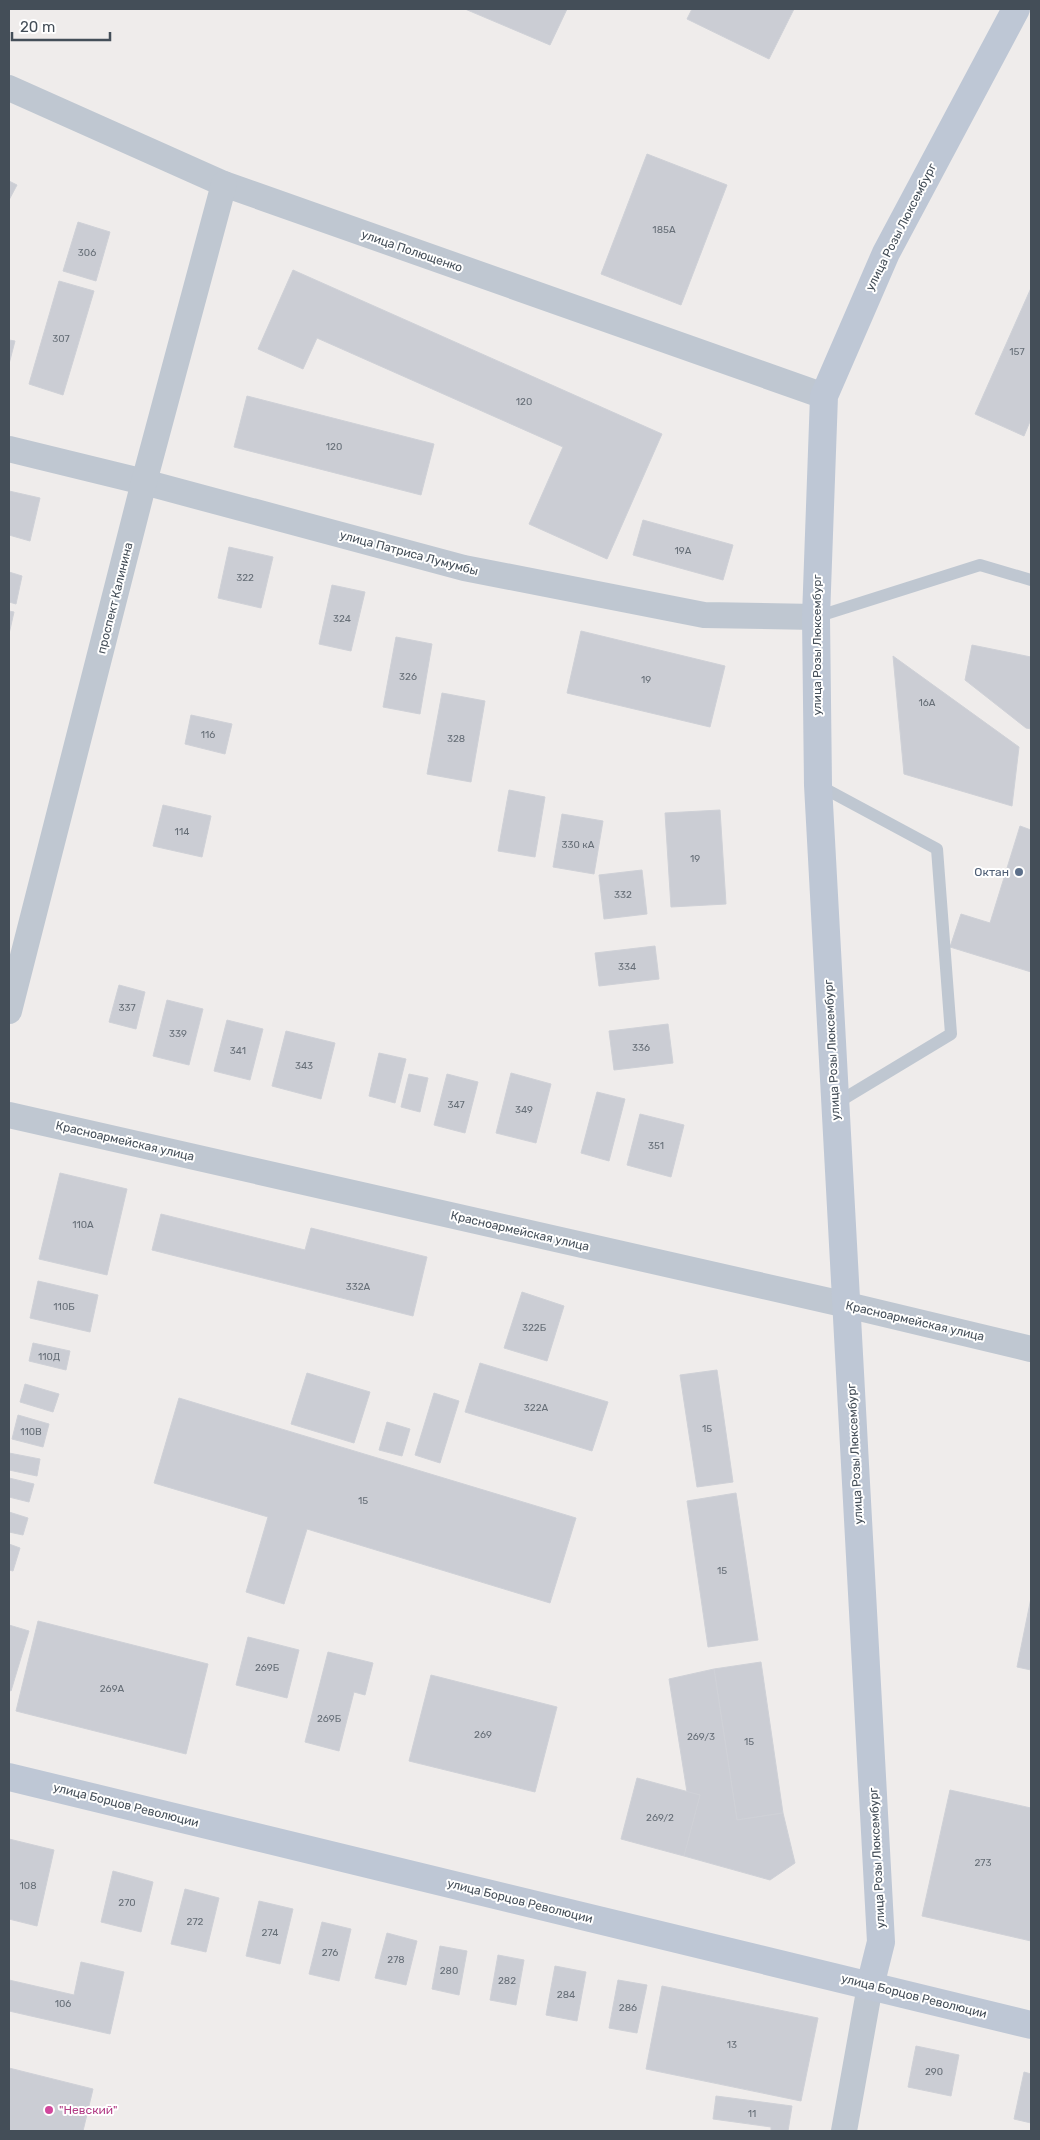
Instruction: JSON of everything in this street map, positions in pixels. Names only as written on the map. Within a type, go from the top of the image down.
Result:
[{"type":"main road","name":"улица Розы Люксембург","points":[[870,1986],[881,1942],[818,785],[816,617],[824,396],[886,253],[1016,9]]},
{"type":"main road","name":"улица Борцов Революции","points":[[9,1776],[1031,2025]]},
{"type":"street","name":"улица Полющенко","points":[[9,88],[224,184],[824,396]]},
{"type":"street","name":"проспект Калинина","points":[[9,1012],[144,482],[224,184]]},
{"type":"street","name":"улица Патриса Лумумбы","points":[[9,449],[144,482],[464,568],[704,615],[816,617]]},
{"type":"street","name":"Красноармейская улица","points":[[9,1115],[847,1305],[1031,1349]]},
{"type":"street","name":"улица Розы Люксембург","points":[[844,2131],[870,1986]]},
{"type":"lane","points":[[816,617],[980,565],[1031,580]]},
{"type":"lane","points":[[818,785],[937,849],[951,1034],[835,1104]]},
{"type":"building","points":[[465,9],[567,9],[550,45]]},
{"type":"building","points":[[692,9],[794,9],[769,59],[687,19]]},
{"type":"building","points":[[647,154],[727,185],[681,305],[601,274]]},
{"type":"building","points":[[9,181],[17,185],[9,200]]},
{"type":"building","points":[[78,222],[110,232],[96,281],[63,271]]},
{"type":"building","points":[[293,270],[662,434],[607,559],[529,524],[563,447],[317,338],[303,369],[258,349]]},
{"type":"building","points":[[59,281],[94,291],[63,395],[29,384]]},
{"type":"building","points":[[1031,288],[1031,419],[1024,436],[975,414]]},
{"type":"building","points":[[9,340],[15,341],[9,364]]},
{"type":"building","points":[[247,396],[434,444],[421,495],[234,447]]},
{"type":"building","points":[[9,491],[40,498],[30,541],[9,535]]},
{"type":"building","points":[[643,520],[733,545],[723,580],[633,555]]},
{"type":"building","points":[[229,547],[273,557],[261,608],[218,598]]},
{"type":"building","points":[[9,572],[22,576],[16,604],[9,602]]},
{"type":"building","points":[[332,585],[365,592],[351,651],[319,644]]},
{"type":"building","points":[[9,611],[14,612],[9,634]]},
{"type":"building","points":[[581,631],[725,666],[710,727],[567,693]]},
{"type":"building","points":[[396,637],[432,644],[420,714],[383,707]]},
{"type":"building","points":[[972,645],[1031,657],[1031,729],[1026,728],[965,680]]},
{"type":"building","points":[[893,656],[1019,747],[1012,806],[904,774]]},
{"type":"building","points":[[442,693],[485,701],[471,782],[427,774]]},
{"type":"building","points":[[191,715],[232,724],[225,754],[185,744]]},
{"type":"building","points":[[509,790],[545,797],[535,857],[498,851]]},
{"type":"building","points":[[163,805],[211,816],[202,857],[153,846]]},
{"type":"building","points":[[720,810],[726,904],[671,907],[665,813]]},
{"type":"building","points":[[562,814],[603,821],[594,874],[553,867]]},
{"type":"building","name":"Октан","points":[[1020,826],[1031,830],[1031,972],[950,947],[961,914],[990,923]]},
{"type":"building","points":[[642,870],[647,914],[604,919],[599,875]]},
{"type":"building","points":[[655,946],[659,979],[599,986],[595,953]]},
{"type":"building","points":[[119,985],[145,992],[136,1029],[109,1022]]},
{"type":"building","points":[[167,1000],[203,1009],[189,1065],[153,1056]]},
{"type":"building","points":[[227,1020],[263,1029],[250,1080],[214,1071]]},
{"type":"building","points":[[668,1024],[673,1063],[614,1070],[609,1031]]},
{"type":"building","points":[[286,1031],[335,1043],[321,1099],[272,1086]]},
{"type":"building","points":[[379,1053],[406,1059],[395,1103],[369,1096]]},
{"type":"building","points":[[511,1073],[551,1084],[536,1143],[496,1133]]},
{"type":"building","points":[[409,1074],[428,1078],[420,1112],[401,1107]]},
{"type":"building","points":[[447,1074],[478,1082],[465,1133],[434,1125]]},
{"type":"building","points":[[597,1092],[625,1099],[609,1161],[581,1153]]},
{"type":"building","points":[[640,1114],[684,1125],[671,1177],[627,1165]]},
{"type":"building","points":[[60,1173],[127,1189],[107,1275],[39,1259]]},
{"type":"building","points":[[161,1214],[305,1250],[311,1228],[427,1257],[413,1316],[152,1250]]},
{"type":"building","points":[[38,1281],[98,1295],[90,1332],[30,1318]]},
{"type":"building","points":[[522,1292],[564,1306],[547,1361],[504,1348]]},
{"type":"building","points":[[33,1343],[70,1351],[66,1370],[29,1361]]},
{"type":"building","points":[[480,1363],[608,1402],[592,1451],[465,1412]]},
{"type":"building","points":[[717,1370],[733,1482],[697,1487],[680,1375]]},
{"type":"building","points":[[307,1373],[370,1392],[354,1443],[291,1424]]},
{"type":"building","points":[[25,1384],[59,1394],[53,1412],[20,1402]]},
{"type":"building","points":[[434,1393],[459,1401],[440,1463],[415,1455]]},
{"type":"building","points":[[179,1398],[576,1518],[550,1603],[307,1529],[284,1604],[246,1592],[268,1517],[154,1483]]},
{"type":"building","points":[[18,1415],[49,1424],[43,1447],[12,1439]]},
{"type":"building","points":[[387,1422],[410,1429],[402,1456],[379,1450]]},
{"type":"building","points":[[9,1453],[40,1459],[37,1476],[9,1470]]},
{"type":"building","points":[[9,1478],[34,1484],[29,1502],[9,1497]]},
{"type":"building","points":[[736,1493],[758,1640],[708,1647],[687,1501]]},
{"type":"building","points":[[9,1512],[28,1518],[23,1535],[9,1532]]},
{"type":"building","points":[[9,1544],[20,1548],[13,1571],[9,1570]]},
{"type":"building","points":[[1031,1598],[1031,1670],[1017,1667]]},
{"type":"building","points":[[38,1621],[208,1664],[186,1754],[16,1711]]},
{"type":"building","points":[[9,1625],[29,1631],[11,1691],[9,1690]]},
{"type":"building","points":[[248,1637],[299,1650],[287,1698],[236,1685]]},
{"type":"building","points":[[328,1652],[373,1663],[365,1695],[354,1692],[339,1751],[305,1742]]},
{"type":"building","points":[[761,1662],[783,1813],[737,1820],[714,1669]]},
{"type":"building","points":[[714,1669],[737,1820],[783,1813],[795,1863],[770,1880],[684,1856],[700,1795],[687,1792],[669,1679]]},
{"type":"building","points":[[431,1675],[557,1707],[535,1792],[409,1761]]},
{"type":"building","points":[[637,1778],[700,1795],[684,1856],[621,1839]]},
{"type":"building","points":[[950,1790],[1031,1808],[1031,1941],[922,1916]]},
{"type":"building","points":[[9,1839],[54,1850],[37,1926],[9,1919]]},
{"type":"building","points":[[113,1871],[153,1882],[141,1932],[101,1922]]},
{"type":"building","points":[[185,1889],[219,1898],[206,1952],[171,1944]]},
{"type":"building","points":[[259,1901],[293,1909],[280,1964],[246,1956]]},
{"type":"building","points":[[322,1922],[351,1929],[339,1981],[309,1974]]},
{"type":"building","points":[[387,1933],[417,1941],[406,1985],[375,1978]]},
{"type":"building","points":[[440,1946],[467,1951],[459,1995],[432,1989]]},
{"type":"building","points":[[498,1955],[524,1960],[516,2005],[490,2000]]},
{"type":"building","points":[[81,1962],[124,1972],[110,2034],[9,2011],[9,1980],[74,1995]]},
{"type":"building","points":[[555,1966],[586,1972],[577,2021],[546,2015]]},
{"type":"building","points":[[618,1980],[647,1985],[637,2033],[609,2028]]},
{"type":"building","points":[[662,1986],[818,2018],[801,2101],[646,2069]]},
{"type":"building","points":[[916,2046],[959,2055],[951,2096],[908,2087]]},
{"type":"building","name":"\"Невский\"","points":[[9,2068],[93,2089],[83,2131],[9,2131]]},
{"type":"building","points":[[1024,2072],[1031,2074],[1031,2123],[1014,2119]]},
{"type":"building","points":[[716,2096],[792,2106],[788,2131],[771,2131],[771,2127],[713,2119]]},
{"type":"place","name":"Октан","points":[[1019,872]]},
{"type":"place","name":"\"Невский\"","points":[[49,2110]]}]
